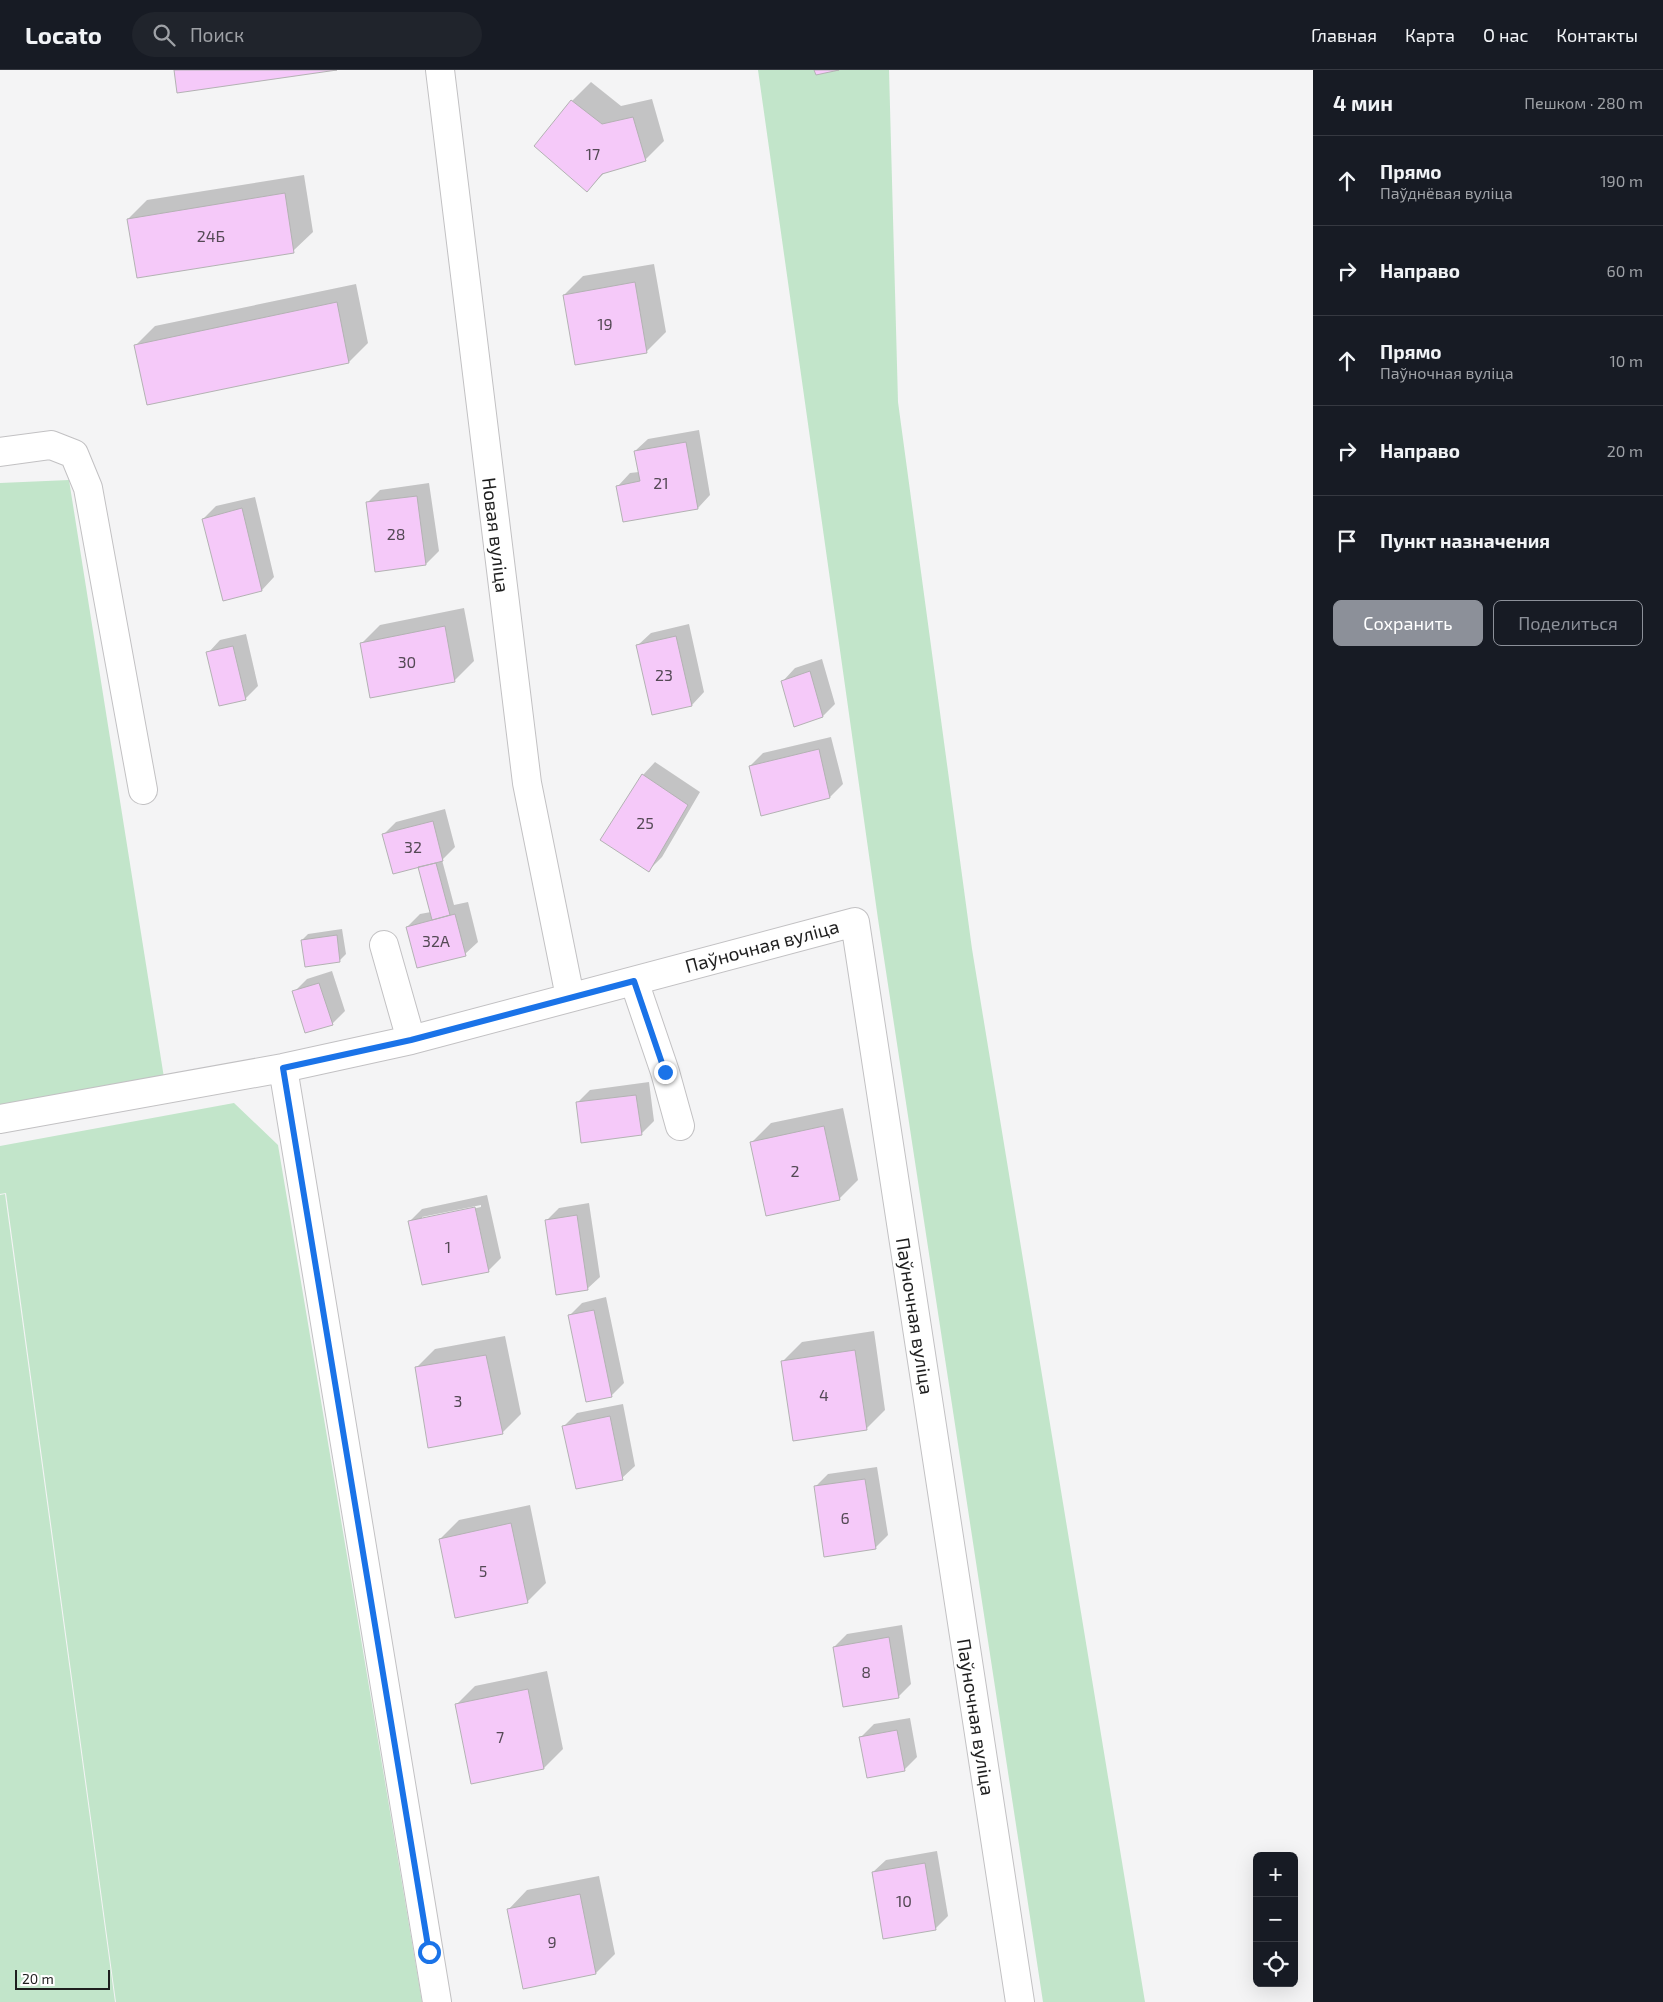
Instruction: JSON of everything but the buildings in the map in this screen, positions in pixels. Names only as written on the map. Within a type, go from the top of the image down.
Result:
[{"type":"street","name":"Новая вуліца","points":[[440,70],[527,783],[570,997]]},
{"type":"street","points":[[0,452],[51,445],[74,454],[88,488],[143,790]]},
{"type":"street","name":"Паўночная вуліца","points":[[0,1119],[283,1068],[411,1040],[855,922],[1020,2002]]},
{"type":"street","points":[[384,945],[411,1040]]},
{"type":"street","points":[[634,981],[665,1072],[680,1126]]},
{"type":"street","points":[[283,1068],[437,2002]]},
{"type":"green space","points":[[758,70],[889,70],[898,402],[972,949],[1145,2002],[1043,2002],[878,919]]},
{"type":"green space","points":[[69,480],[165,1084],[0,1106],[0,483]]},
{"type":"green space","points":[[234,1103],[278,1145],[422,2002],[116,2002],[6,1193],[0,1194],[0,1146]]},
{"type":"green space","points":[[5,1194],[115,2002],[0,2002],[0,1195]]},
{"type":"route","points":[[429,1952],[283,1068],[411,1040],[634,981],[665,1072]]}]
